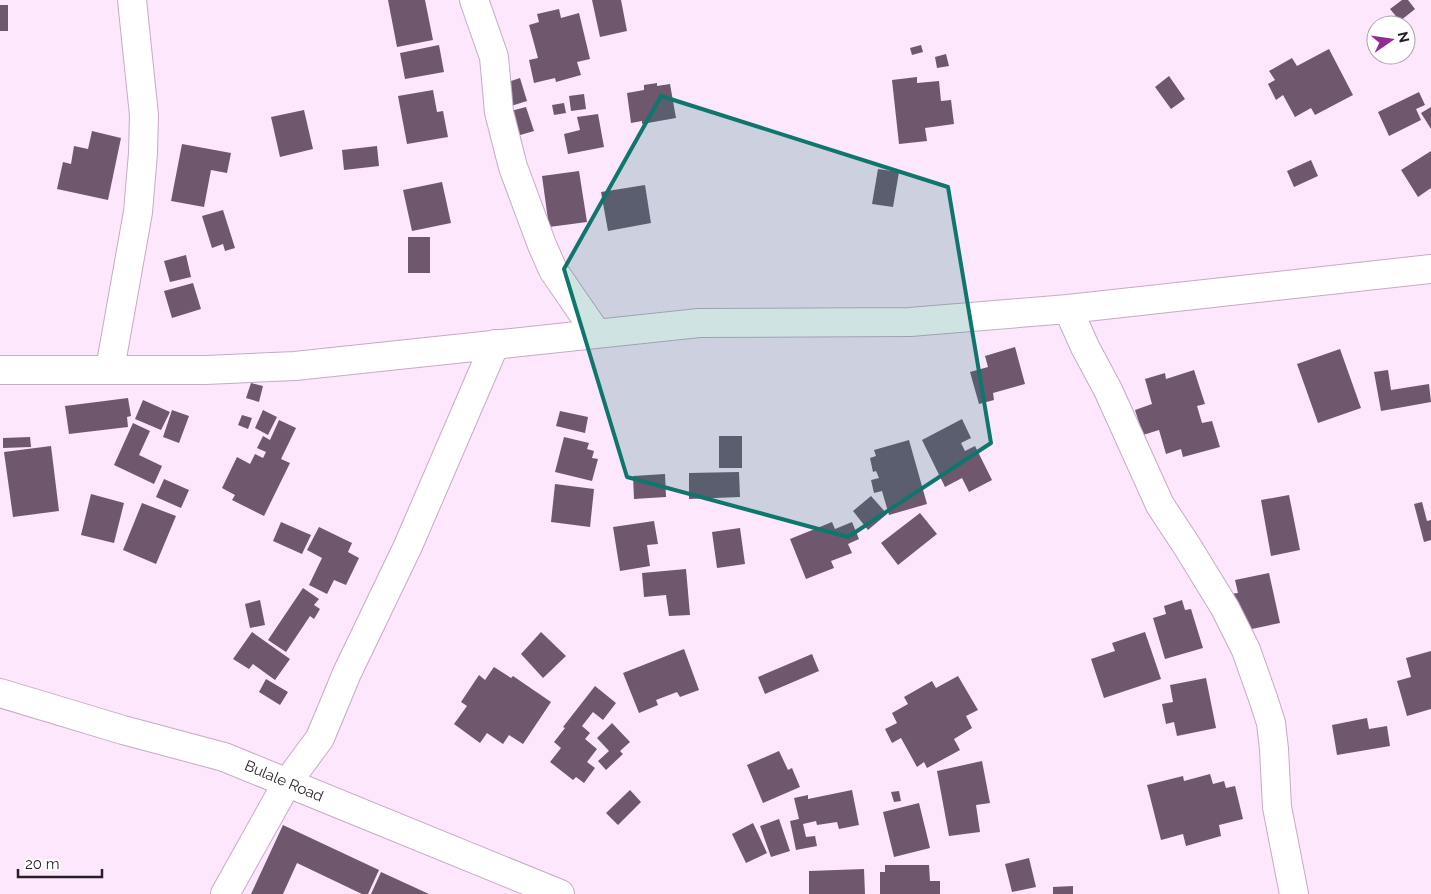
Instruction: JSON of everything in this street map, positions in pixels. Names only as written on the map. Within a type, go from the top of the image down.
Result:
[{"type":"street","points":[[110,369],[138,212],[143,153],[144,115],[132,0]]},
{"type":"street","points":[[474,0],[494,57],[499,112],[513,167],[522,193],[553,270],[597,334]]},
{"type":"street","points":[[0,370],[206,370],[295,366],[699,324],[910,322],[1068,309],[1431,269]]},
{"type":"street","points":[[1068,309],[1108,390],[1160,505],[1225,608],[1246,650],[1271,723],[1277,808],[1294,894]]},
{"type":"street","points":[[225,894],[287,783],[320,738],[347,673],[408,546],[495,344]]},
{"type":"street","name":"Bulale Road","points":[[0,693],[123,730],[224,757],[560,894]]},
{"type":"highlighted area","points":[[661,96],[948,187],[991,443],[848,537],[627,477],[564,269]]},
{"type":"building","points":[[388,0],[425,0],[433,40],[397,47]]},
{"type":"building","points":[[592,0],[621,0],[627,31],[600,37]]},
{"type":"building","points":[[1402,0],[1408,0],[1415,9],[1408,15],[1395,15],[1390,9]]},
{"type":"building","points":[[0,5],[8,5],[8,31],[0,31]]},
{"type":"building","points":[[559,9],[561,18],[579,13],[590,59],[577,62],[581,75],[556,82],[555,78],[534,83],[529,60],[538,58],[529,25],[539,22],[537,14]]},
{"type":"building","points":[[439,45],[444,72],[405,79],[400,53]]},
{"type":"building","points":[[921,45],[923,52],[912,55],[910,48]]},
{"type":"building","points":[[1329,49],[1353,95],[1315,115],[1311,108],[1295,117],[1283,95],[1276,100],[1268,84],[1275,80],[1269,71],[1292,58],[1297,66]]},
{"type":"building","points":[[946,54],[949,66],[937,68],[935,57]]},
{"type":"building","points":[[1169,76],[1185,99],[1171,109],[1155,87]]},
{"type":"building","points":[[917,77],[917,83],[939,81],[941,101],[951,100],[954,124],[925,128],[927,141],[899,144],[892,80]]},
{"type":"building","points":[[520,78],[527,101],[511,106],[505,83]]},
{"type":"building","points":[[657,83],[657,86],[670,84],[676,118],[642,124],[642,121],[631,123],[627,93],[644,90],[644,85]]},
{"type":"building","points":[[433,90],[437,112],[443,111],[448,137],[407,144],[398,96]]},
{"type":"building","points":[[1419,92],[1425,105],[1416,109],[1421,120],[1389,136],[1378,112]]},
{"type":"building","points":[[584,94],[586,109],[571,111],[569,96]]},
{"type":"building","points":[[564,103],[566,113],[554,115],[552,105]]},
{"type":"building","points":[[526,107],[534,131],[510,138],[503,113]]},
{"type":"building","points":[[1431,107],[1431,129],[1421,113]]},
{"type":"building","points":[[304,110],[313,149],[280,157],[271,117]]},
{"type":"building","points":[[598,114],[604,147],[568,154],[564,134],[580,130],[577,117]]},
{"type":"building","points":[[92,131],[121,138],[108,200],[57,189],[63,162],[71,164],[74,146],[88,149]]},
{"type":"building","points":[[182,144],[231,153],[227,173],[211,170],[204,207],[171,201]]},
{"type":"building","points":[[377,146],[379,166],[344,170],[342,150]]},
{"type":"building","points":[[1431,151],[1431,188],[1418,197],[1401,170]]},
{"type":"building","points":[[1311,160],[1318,176],[1294,187],[1287,171]]},
{"type":"building","points":[[878,169],[899,172],[893,207],[872,204]]},
{"type":"building","points":[[579,171],[587,222],[549,227],[542,176]]},
{"type":"building","points":[[442,182],[451,223],[412,231],[403,190]]},
{"type":"building","points":[[645,185],[651,223],[608,231],[601,192]]},
{"type":"building","points":[[223,210],[235,248],[225,251],[223,244],[212,248],[202,216]]},
{"type":"building","points":[[408,237],[430,237],[430,273],[408,273]]},
{"type":"building","points":[[186,255],[191,277],[170,282],[164,261]]},
{"type":"building","points":[[193,283],[201,309],[172,318],[164,291]]},
{"type":"building","points":[[1015,347],[1025,384],[993,393],[994,400],[979,404],[970,372],[988,367],[985,356]]},
{"type":"building","points":[[1340,349],[1361,408],[1318,423],[1297,364]]},
{"type":"building","points":[[1194,370],[1205,404],[1197,406],[1202,423],[1212,421],[1220,447],[1183,457],[1181,449],[1166,454],[1159,430],[1143,435],[1135,410],[1152,404],[1145,379],[1165,373],[1166,379]]},
{"type":"building","points":[[1388,370],[1391,390],[1429,384],[1431,402],[1381,411],[1374,372]]},
{"type":"building","points":[[251,383],[263,386],[259,402],[246,398]]},
{"type":"building","points":[[128,398],[131,416],[127,417],[128,427],[69,434],[65,406]]},
{"type":"building","points":[[143,400],[170,412],[161,430],[135,419]]},
{"type":"building","points":[[172,410],[189,416],[179,443],[163,437]]},
{"type":"building","points":[[263,410],[277,417],[268,435],[255,428]]},
{"type":"building","points":[[560,411],[588,417],[585,433],[556,426]]},
{"type":"building","points":[[242,415],[252,418],[248,429],[238,425]]},
{"type":"building","points":[[962,419],[971,438],[961,443],[965,451],[975,446],[992,480],[969,492],[962,478],[945,487],[922,440]]},
{"type":"building","points":[[279,420],[296,428],[281,459],[290,463],[264,516],[232,500],[235,495],[222,488],[237,457],[250,464],[255,454],[263,458],[266,452],[257,448],[263,436],[270,440]]},
{"type":"building","points":[[133,423],[150,431],[139,455],[162,466],[154,484],[114,465]]},
{"type":"building","points":[[719,436],[742,436],[742,468],[719,468]]},
{"type":"building","points":[[30,437],[31,447],[3,448],[3,438]]},
{"type":"building","points":[[564,437],[589,443],[587,449],[594,451],[592,458],[598,459],[592,481],[555,472]]},
{"type":"building","points":[[909,440],[927,504],[889,515],[882,491],[874,493],[871,480],[879,478],[876,471],[873,472],[870,458],[876,456],[874,450]]},
{"type":"building","points":[[51,446],[59,511],[13,517],[4,452]]},
{"type":"building","points":[[739,472],[740,497],[689,499],[689,473]]},
{"type":"building","points":[[665,474],[666,497],[634,499],[633,476]]},
{"type":"building","points":[[164,479],[189,490],[181,508],[156,497]]},
{"type":"building","points":[[555,484],[594,489],[590,527],[551,522]]},
{"type":"building","points":[[91,494],[124,503],[114,543],[81,535]]},
{"type":"building","points":[[1289,495],[1300,550],[1271,556],[1261,500]]},
{"type":"building","points":[[871,496],[887,514],[868,530],[853,511]]},
{"type":"building","points":[[1422,502],[1427,521],[1431,520],[1431,540],[1424,542],[1414,504]]},
{"type":"building","points":[[142,503],[176,516],[156,564],[123,550]]},
{"type":"building","points":[[920,513],[937,534],[898,565],[881,543]]},
{"type":"building","points":[[654,521],[658,544],[647,545],[650,566],[620,571],[613,527]]},
{"type":"building","points":[[281,522],[311,535],[302,554],[273,541]]},
{"type":"building","points":[[832,522],[835,529],[852,522],[859,539],[848,544],[852,553],[831,561],[834,568],[806,579],[790,539]]},
{"type":"building","points":[[319,527],[352,543],[348,552],[359,558],[346,585],[334,580],[327,594],[309,585],[322,558],[307,550]]},
{"type":"building","points":[[740,528],[745,564],[717,568],[712,532]]},
{"type":"building","points":[[686,569],[690,615],[669,616],[666,595],[644,597],[642,573]]},
{"type":"building","points":[[1269,573],[1280,623],[1247,630],[1230,594],[1238,593],[1235,580]]},
{"type":"building","points":[[303,588],[319,599],[314,605],[320,609],[314,619],[310,616],[286,652],[268,640]]},
{"type":"building","points":[[260,600],[265,625],[250,628],[245,604]]},
{"type":"building","points":[[1182,600],[1185,610],[1191,609],[1203,648],[1165,659],[1153,618],[1166,614],[1164,606]]},
{"type":"building","points":[[252,632],[290,659],[275,680],[253,664],[249,669],[233,659]]},
{"type":"building","points":[[541,632],[566,656],[543,678],[521,654]]},
{"type":"building","points":[[1145,632],[1161,679],[1104,698],[1091,659],[1115,651],[1112,643]]},
{"type":"building","points":[[684,649],[699,690],[680,697],[677,692],[656,700],[658,705],[639,713],[623,673]]},
{"type":"building","points":[[1431,651],[1431,709],[1407,716],[1397,681],[1411,677],[1406,658]]},
{"type":"building","points":[[812,654],[819,671],[765,694],[758,677]]},
{"type":"building","points":[[494,667],[511,678],[513,676],[551,702],[523,744],[509,735],[503,744],[487,733],[480,743],[454,724],[467,706],[461,702],[479,675],[485,680]]},
{"type":"building","points":[[958,676],[978,710],[966,716],[972,728],[954,739],[960,750],[927,768],[924,762],[917,767],[901,738],[892,743],[885,729],[897,723],[892,713],[908,704],[904,697],[932,681],[936,688]]},
{"type":"building","points":[[1206,678],[1216,728],[1177,736],[1174,722],[1166,724],[1162,704],[1173,702],[1170,685]]},
{"type":"building","points":[[266,679],[288,692],[280,705],[259,692]]},
{"type":"building","points":[[595,686],[616,703],[603,720],[593,712],[582,726],[590,733],[585,739],[597,749],[587,762],[595,768],[584,783],[576,777],[573,780],[550,762],[561,748],[554,742],[565,728],[563,727]]},
{"type":"building","points":[[1367,718],[1369,729],[1387,726],[1390,746],[1337,755],[1332,725]]},
{"type":"building","points":[[612,723],[630,742],[620,751],[623,754],[606,770],[598,761],[609,751],[597,738]]},
{"type":"building","points":[[779,751],[788,770],[792,768],[800,787],[763,803],[747,765]]},
{"type":"building","points":[[982,761],[990,803],[976,805],[980,832],[949,836],[937,771]]},
{"type":"building","points":[[1210,774],[1213,784],[1224,781],[1226,788],[1235,786],[1243,819],[1219,825],[1221,836],[1186,846],[1183,834],[1161,840],[1147,785],[1183,776],[1184,781]]},
{"type":"building","points":[[630,790],[641,802],[618,825],[606,813]]},
{"type":"building","points":[[852,790],[859,825],[839,829],[837,822],[817,825],[816,821],[803,824],[806,837],[815,836],[817,846],[796,850],[790,821],[799,819],[794,798],[808,795],[808,799]]},
{"type":"building","points":[[899,791],[901,801],[894,802],[891,792]]},
{"type":"building","points":[[919,803],[930,848],[894,857],[883,812]]},
{"type":"building","points":[[779,819],[790,851],[771,857],[760,826]]},
{"type":"building","points":[[753,823],[767,853],[746,863],[732,834]]},
{"type":"building","points":[[283,825],[379,870],[368,894],[362,894],[297,863],[283,894],[251,894]]},
{"type":"building","points":[[1029,858],[1036,887],[1012,892],[1005,864]]},
{"type":"building","points":[[885,865],[929,865],[930,881],[940,881],[940,894],[880,894],[880,872],[885,872]]},
{"type":"building","points":[[864,869],[865,894],[809,894],[809,871]]},
{"type":"building","points":[[381,872],[429,894],[371,894]]},
{"type":"building","points":[[1073,886],[1073,894],[1053,894],[1053,887]]}]
